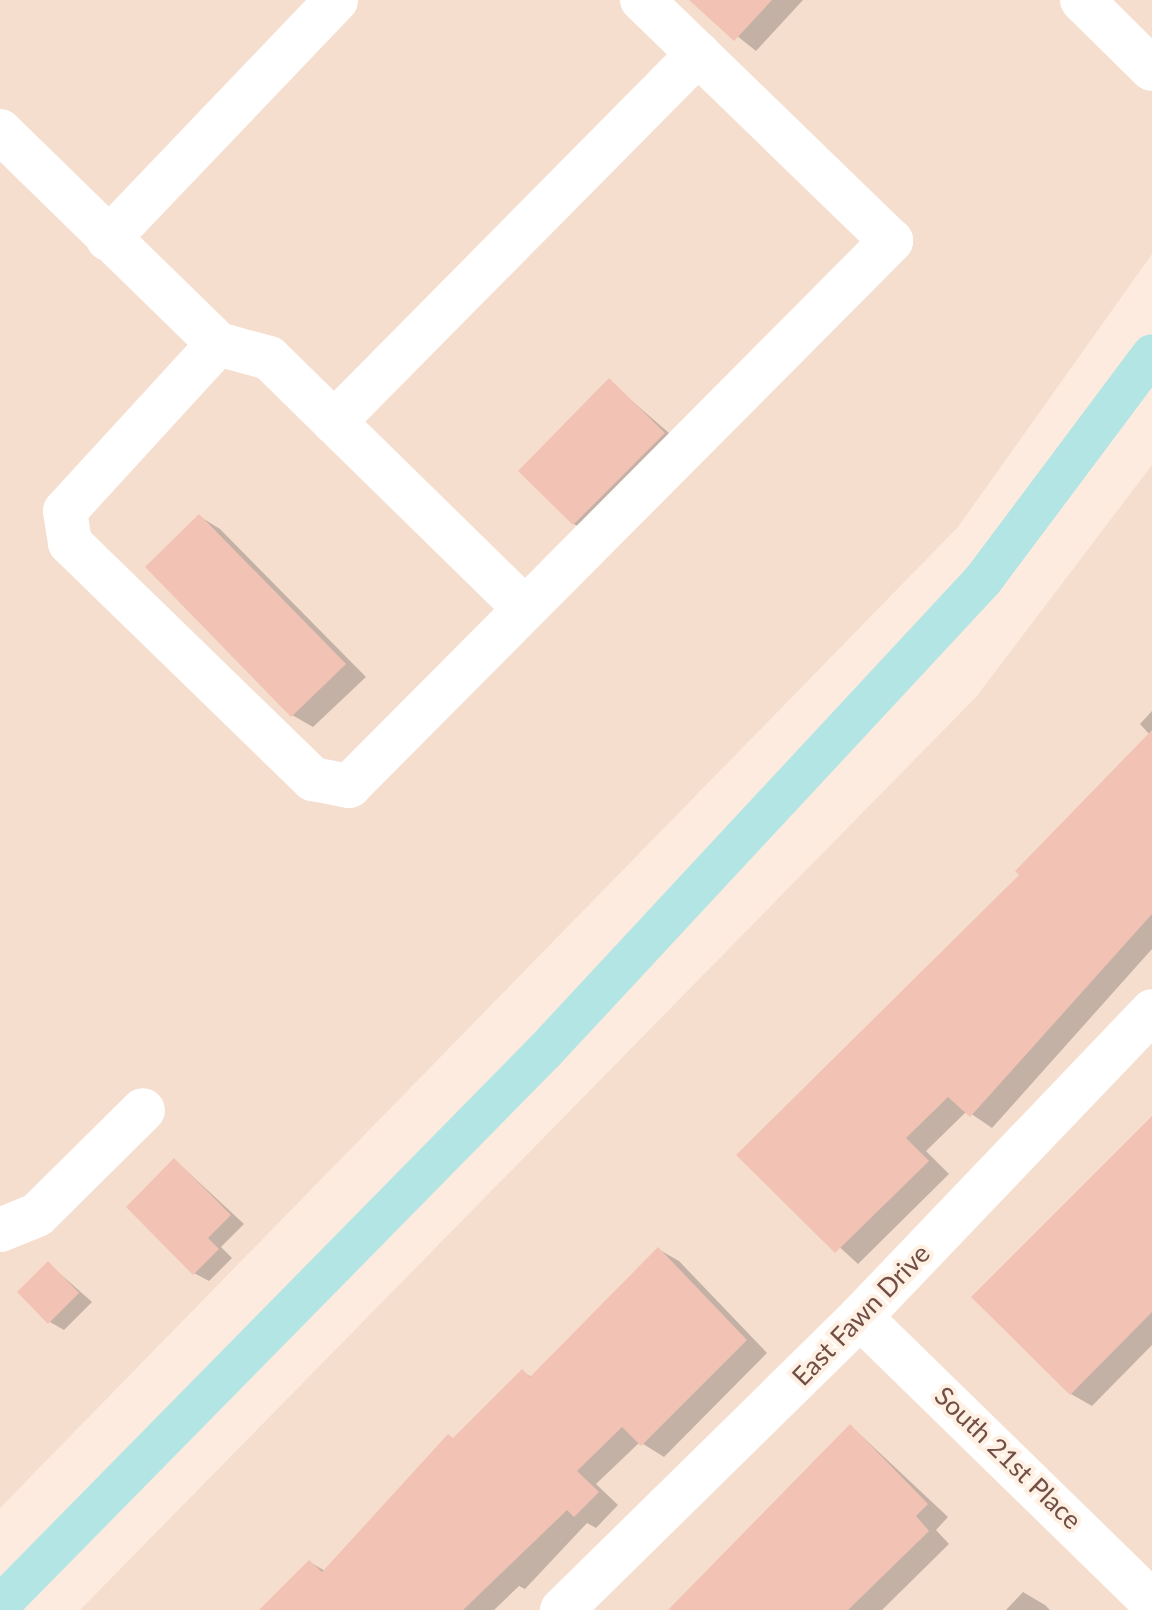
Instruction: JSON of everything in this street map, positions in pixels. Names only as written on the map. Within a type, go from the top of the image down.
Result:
[{"type":"street","points":[[108,239],[336,0]]},
{"type":"street","points":[[218,344],[65,511],[70,543],[313,779],[349,786],[891,241],[642,0]]},
{"type":"street","points":[[1082,0],[1152,69]]},
{"type":"street","points":[[334,422],[698,54]]},
{"type":"street","points":[[0,131],[218,344],[269,358],[524,608]]},
{"type":"street","name":"East Fawn Drive","points":[[562,1610],[860,1317],[1152,1011]]},
{"type":"street","points":[[0,1230],[37,1215],[143,1110]]},
{"type":"street","name":"South 21st Place","points":[[860,1317],[1152,1602]]},
{"type":"shaded area","points":[[0,0],[1152,0],[1152,254],[958,527],[0,1508]]},
{"type":"shaded area","points":[[1152,465],[1152,1610],[80,1610],[976,697]]},
{"type":"building","points":[[689,0],[772,0],[734,41]]},
{"type":"building","points":[[609,378],[665,433],[573,525],[518,471]]},
{"type":"building","points":[[199,514],[346,664],[291,717],[145,567]]},
{"type":"building","points":[[1152,730],[1152,914],[970,1117],[948,1097],[906,1138],[929,1161],[835,1253],[736,1155],[1019,875],[1015,871]]},
{"type":"building","points":[[1152,1116],[1152,1312],[1070,1395],[971,1297]]},
{"type":"building","points":[[174,1158],[231,1215],[208,1238],[219,1249],[193,1275],[126,1207]]},
{"type":"building","points":[[658,1247],[747,1340],[641,1446],[622,1427],[577,1471],[599,1492],[574,1517],[567,1510],[463,1610],[259,1610],[309,1560],[322,1572],[448,1434],[453,1438],[522,1369],[530,1377]]},
{"type":"building","points":[[48,1261],[79,1293],[48,1324],[17,1292]]},
{"type":"building","points":[[850,1424],[928,1504],[916,1516],[929,1531],[848,1610],[668,1610]]},
{"type":"waterway","points":[[0,1605],[545,1051],[983,580],[1152,354]]}]
